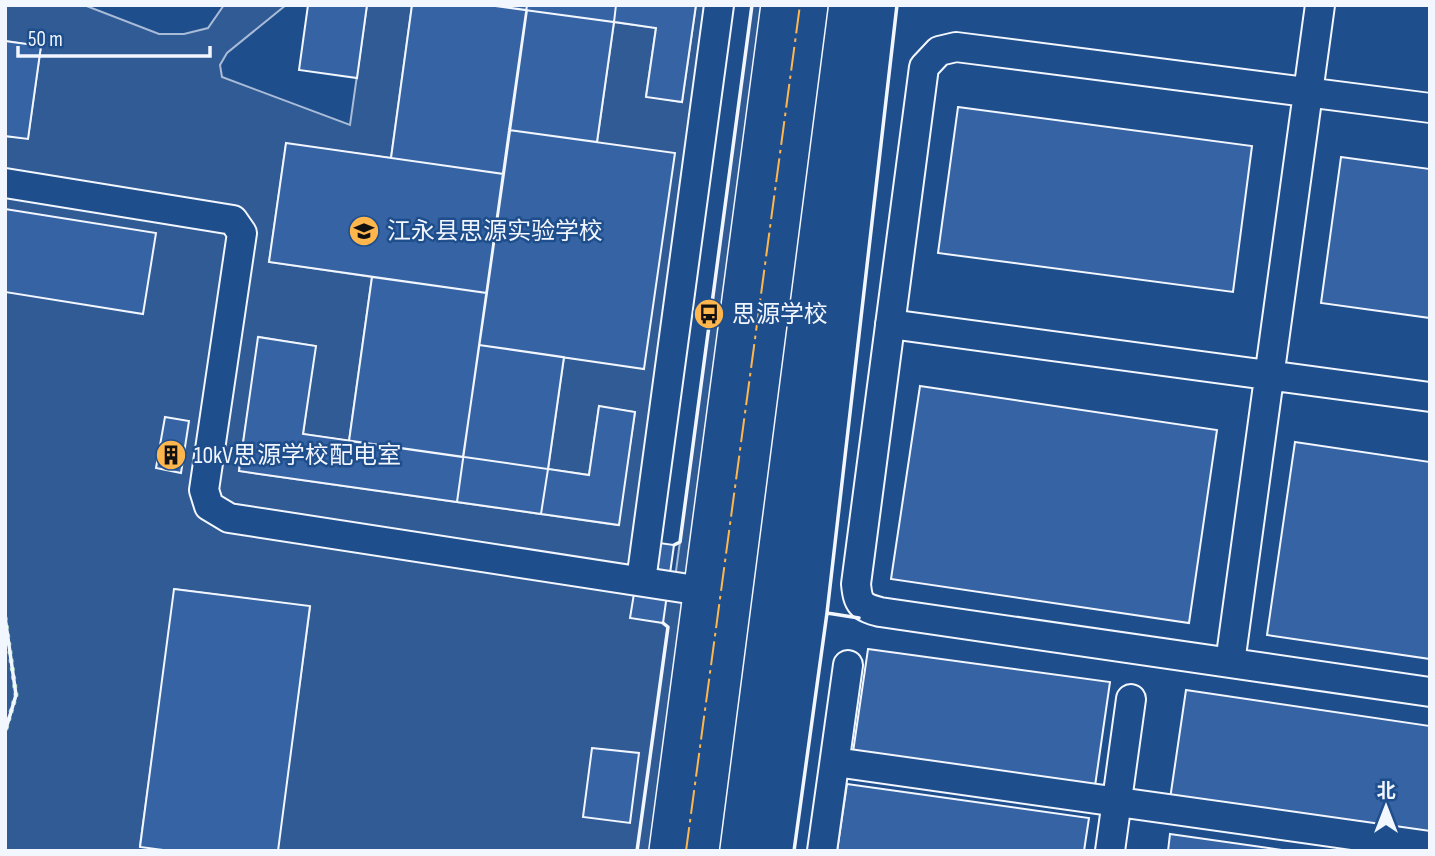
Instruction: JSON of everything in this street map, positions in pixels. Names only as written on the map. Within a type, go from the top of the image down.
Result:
[{"type":"main road","points":[[700,851],[752,331],[780,5]]},
{"type":"main road","points":[[667,851],[702,592],[752,331],[809,5]]},
{"type":"lane","points":[[641,581],[719,5]]},
{"type":"lane","points":[[1230,663],[1320,5]]},
{"type":"lane","points":[[1430,108],[957,47],[939,51],[924,67],[856,584],[858,602],[862,607],[1430,692]]},
{"type":"lane","points":[[5,183],[233,220],[242,233],[204,490],[209,506],[229,518],[702,592]]},
{"type":"lane","points":[[890,324],[1430,397]]},
{"type":"lane","points":[[822,851],[848,665]]},
{"type":"lane","points":[[1110,851],[1130,699]]},
{"type":"lane","points":[[835,762],[1430,846]]},
{"type":"shaded area","name":"江永县思源实验学校","points":[[5,5],[84,5],[159,34],[184,34],[208,28],[224,5],[286,5],[227,53],[220,65],[222,77],[350,125],[367,5],[412,5],[391,158],[286,144],[269,262],[372,277],[349,441],[303,434],[315,346],[259,337],[239,471],[618,525],[635,412],[599,407],[589,475],[548,469],[564,357],[643,368],[597,142],[614,22],[656,28],[646,96],[682,102],[696,5],[719,5],[641,581],[674,586],[752,5],[780,5],[668,851],[277,851],[310,607],[175,589],[140,846],[171,851],[5,851],[5,136],[28,138],[41,46],[5,41]]},
{"type":"building","points":[[308,5],[367,5],[357,78],[299,70]]},
{"type":"building","points":[[412,5],[488,5],[527,10],[504,174],[391,158]]},
{"type":"building","points":[[488,5],[616,5],[614,22]]},
{"type":"building","points":[[527,5],[696,5],[682,102],[646,97],[656,28],[614,22],[597,142],[509,130]]},
{"type":"building","points":[[5,41],[41,46],[28,139],[5,136]]},
{"type":"building","points":[[958,107],[1252,146],[1233,292],[938,253]]},
{"type":"building","points":[[509,130],[675,153],[644,369],[479,345]]},
{"type":"building","points":[[286,143],[504,174],[487,293],[269,262]]},
{"type":"building","points":[[1341,157],[1430,169],[1430,318],[1321,303]]},
{"type":"building","points":[[5,209],[156,233],[143,314],[5,292]]},
{"type":"building","points":[[372,277],[487,293],[463,457],[349,441]]},
{"type":"building","points":[[258,337],[316,346],[303,434],[548,469],[541,514],[239,471]]},
{"type":"building","points":[[479,345],[564,357],[548,469],[589,475],[599,406],[635,412],[619,525],[457,502]]},
{"type":"building","points":[[920,386],[1217,430],[1189,623],[891,579]]},
{"type":"building","name":"10kV思源学校配电室","points":[[165,417],[189,421],[181,473],[156,468]]},
{"type":"building","points":[[1295,442],[1430,462],[1430,659],[1267,635]]},
{"type":"building","points":[[652,542],[674,545],[663,623],[630,618],[639,563]]},
{"type":"building","points":[[174,589],[310,606],[278,851],[171,851],[140,847]]},
{"type":"building","points":[[868,649],[1110,682],[1095,786],[853,752]]},
{"type":"building","points":[[1186,690],[1430,726],[1430,837],[1170,799]]},
{"type":"building","points":[[592,748],[639,753],[630,823],[583,817]]},
{"type":"building","points":[[847,784],[1089,818],[1084,851],[837,851]]},
{"type":"building","points":[[1170,834],[1289,851],[1168,851]]},
{"type":"hedge","points":[[5,617],[16,695],[5,732]]},
{"type":"wall","points":[[674,545],[680,542],[752,5]]},
{"type":"wall","points":[[827,613],[897,5]]},
{"type":"wall","points":[[794,851],[827,613],[859,618]]},
{"type":"wall","points":[[5,617],[16,695],[5,732]]},
{"type":"wall","points":[[637,851],[668,627],[663,623]]},
{"type":"power","points":[[686,851],[800,5]]},
{"type":"place","name":"江永县思源实验学校","points":[[364,231]]},
{"type":"place","name":"思源学校","points":[[709,314]]},
{"type":"place","name":"10kV思源学校配电室","points":[[171,455]]}]
